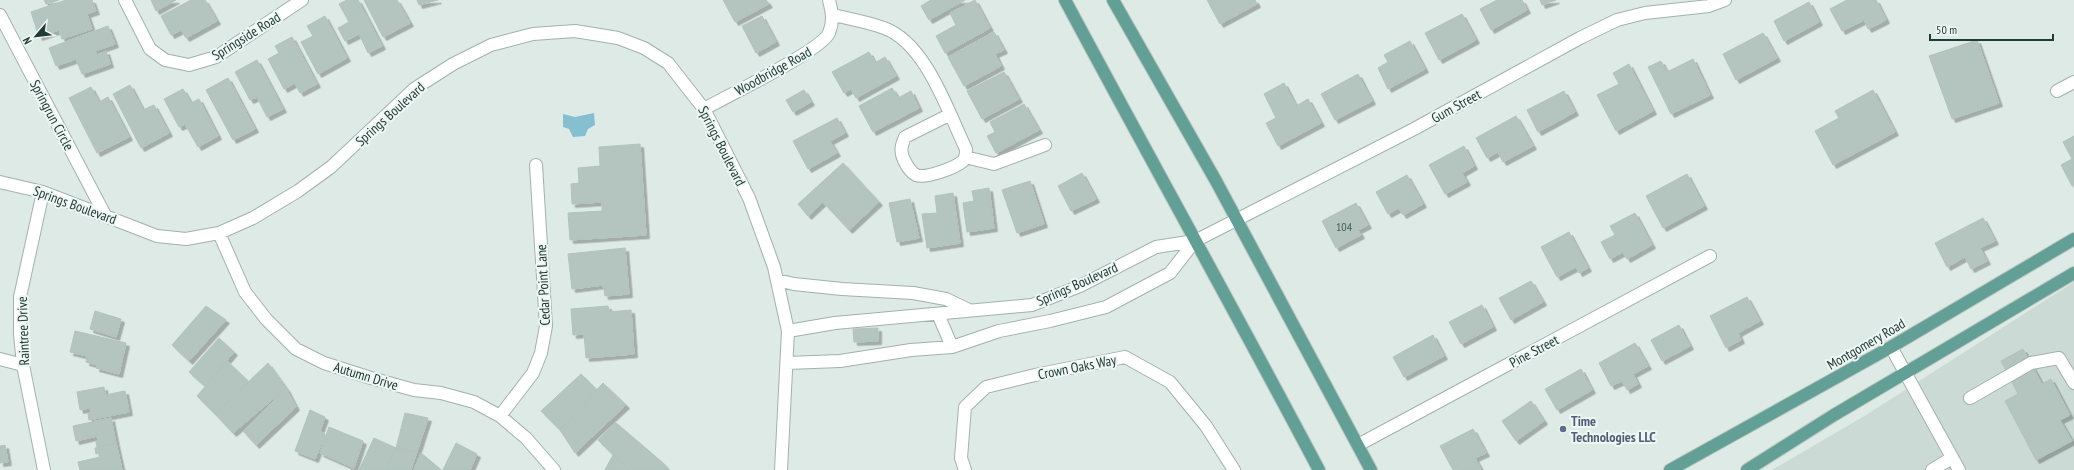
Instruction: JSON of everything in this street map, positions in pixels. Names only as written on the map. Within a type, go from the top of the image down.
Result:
[{"type":"main road","points":[[1065,0],[1221,286],[1319,470]]},
{"type":"main road","points":[[1113,0],[1238,221],[1371,470]]},
{"type":"main road","name":"Montgomery Road","points":[[1670,470],[1891,347],[2074,240]]},
{"type":"main road","points":[[1746,470],[1761,466],[1834,416],[2074,273]]},
{"type":"street","name":"Springside Road","points":[[125,0],[150,49],[165,60],[190,65],[216,57],[302,0]]},
{"type":"street","name":"Woodbridge Road","points":[[704,109],[812,50],[829,34],[833,15],[829,0]]},
{"type":"street","name":"Gum Street","points":[[1196,242],[1617,20],[1645,13],[1709,6],[1725,0]]},
{"type":"street","name":"Springrun Circle","points":[[0,15],[105,215]]},
{"type":"street","points":[[833,15],[885,28],[907,43],[927,66],[966,150],[965,157],[962,162],[933,175],[922,176],[907,168],[902,154],[901,145],[905,137],[949,115]]},
{"type":"street","name":"Springs Boulevard","points":[[0,182],[43,192],[157,236],[186,238],[219,233],[253,218],[298,191],[331,167],[414,89],[453,64],[491,45],[533,34],[575,31],[618,38],[644,48],[668,63],[704,109],[749,198],[774,267],[788,331],[781,470]]},
{"type":"street","points":[[2057,91],[2074,82]]},
{"type":"street","points":[[965,157],[994,164],[1045,145]]},
{"type":"street","name":"Cedar Point Lane","points":[[500,416],[533,373],[541,353],[546,326],[536,165]]},
{"type":"street","name":"Raintree Drive","points":[[43,192],[20,297],[20,334],[23,365],[44,470]]},
{"type":"street","name":"Autumn Drive","points":[[219,233],[245,292],[266,319],[296,349],[324,363],[371,378],[414,390],[441,393],[474,402],[500,416],[526,438],[554,470]]},
{"type":"street","points":[[787,363],[840,361],[912,350],[952,347],[999,331],[1050,322],[1106,307],[1170,273],[1196,242]]},
{"type":"street","name":"Springs Boulevard","points":[[788,331],[835,323],[1032,305],[1080,286],[1156,247],[1196,242]]},
{"type":"street","name":"Pine Street","points":[[1358,445],[1710,256]]},
{"type":"street","points":[[777,280],[821,287],[913,293],[946,299],[969,310]]},
{"type":"street","points":[[938,314],[952,347]]},
{"type":"street","points":[[1891,347],[1959,470]]},
{"type":"street","name":"Crown Oaks Way","points":[[965,470],[961,458],[965,407],[986,387],[1035,375],[1125,357],[1170,382],[1206,426],[1234,470]]},
{"type":"street","points":[[1970,398],[2031,363],[2059,358],[2074,384]]},
{"type":"street","points":[[0,359],[23,365]]},
{"type":"street","points":[[1932,470],[1952,458]]},
{"type":"shaded area","points":[[2074,282],[2074,470],[1772,470],[1866,415]]},
{"type":"water","points":[[594,113],[595,125],[588,129],[585,136],[573,137],[569,129],[563,127],[563,114],[575,117]]},
{"type":"building","points":[[44,0],[59,0],[46,4]]},
{"type":"building","points":[[66,0],[92,0],[96,11],[87,14],[92,29],[62,39],[59,30],[39,37],[31,12]]},
{"type":"building","points":[[151,0],[176,0],[156,11]]},
{"type":"building","points":[[191,0],[205,0],[217,21],[186,38],[181,30],[171,35],[161,16]]},
{"type":"building","points":[[347,0],[358,0],[382,46],[368,53],[359,34],[345,41],[338,28],[349,22],[339,4]]},
{"type":"building","points":[[364,0],[397,0],[410,23],[383,37]]},
{"type":"building","points":[[417,0],[438,0],[419,5]]},
{"type":"building","points":[[723,0],[766,0],[769,4],[735,22]]},
{"type":"building","points":[[931,0],[965,0],[929,20],[921,6]]},
{"type":"building","points":[[975,0],[990,28],[945,53],[936,36],[956,25],[950,13]]},
{"type":"building","points":[[1207,0],[1255,0],[1257,4],[1220,24]]},
{"type":"building","points":[[1497,0],[1522,0],[1527,10],[1491,30],[1480,9]]},
{"type":"building","points":[[1540,0],[1556,0],[1542,5]]},
{"type":"building","points":[[1847,0],[1876,0],[1886,20],[1868,29],[1864,20],[1842,31],[1830,9]]},
{"type":"building","points":[[1809,2],[1819,22],[1784,41],[1774,21]]},
{"type":"building","points":[[1462,14],[1476,40],[1439,60],[1425,33]]},
{"type":"building","points":[[325,16],[347,58],[318,74],[301,42],[313,36],[307,26]]},
{"type":"building","points":[[762,16],[776,42],[756,53],[742,26]]},
{"type":"building","points":[[108,26],[115,44],[95,51],[97,55],[106,51],[110,64],[82,74],[76,59],[56,66],[49,48]]},
{"type":"building","points":[[994,32],[1004,50],[995,54],[1001,66],[964,86],[948,57]]},
{"type":"building","points":[[1763,33],[1777,58],[1736,80],[1723,54]]},
{"type":"building","points":[[292,37],[317,84],[300,93],[295,83],[284,89],[268,59],[279,53],[275,46]]},
{"type":"building","points":[[1977,40],[1999,103],[1952,119],[1929,56]]},
{"type":"building","points":[[1410,41],[1425,69],[1388,89],[1378,68],[1388,62],[1384,55]]},
{"type":"building","points":[[869,52],[875,63],[885,57],[896,76],[856,98],[851,89],[844,93],[832,72]]},
{"type":"building","points":[[1693,59],[1710,95],[1671,114],[1648,67],[1661,61],[1667,72]]},
{"type":"building","points":[[257,60],[283,109],[267,117],[257,97],[250,100],[235,72]]},
{"type":"building","points":[[1629,64],[1653,111],[1616,131],[1597,95],[1619,84],[1613,73]]},
{"type":"building","points":[[1004,72],[1019,99],[982,119],[967,91]]},
{"type":"building","points":[[1358,74],[1372,101],[1335,120],[1321,94]]},
{"type":"building","points":[[228,78],[255,129],[233,140],[206,90]]},
{"type":"building","points":[[1284,83],[1296,106],[1308,99],[1321,123],[1278,146],[1266,123],[1276,118],[1264,94]]},
{"type":"building","points":[[130,85],[143,110],[154,105],[169,133],[141,148],[113,94]]},
{"type":"building","points":[[91,87],[99,102],[108,97],[129,137],[97,153],[69,98]]},
{"type":"building","points":[[892,88],[898,98],[911,91],[919,108],[873,132],[859,106]]},
{"type":"building","points":[[183,89],[191,103],[199,99],[218,136],[198,147],[185,124],[179,127],[164,99]]},
{"type":"building","points":[[804,90],[811,102],[793,112],[786,100]]},
{"type":"building","points":[[1873,90],[1895,132],[1833,165],[1815,131],[1839,118],[1835,111]]},
{"type":"building","points":[[1564,91],[1575,112],[1538,132],[1527,110]]},
{"type":"building","points":[[1024,104],[1039,130],[996,153],[987,136],[995,132],[990,122]]},
{"type":"building","points":[[1516,116],[1533,146],[1503,162],[1498,152],[1487,158],[1476,138]]},
{"type":"building","points":[[837,118],[845,133],[830,141],[837,153],[808,169],[793,141]]},
{"type":"building","points":[[2074,136],[2074,185],[2072,186],[2061,165],[2072,159],[2063,142]]},
{"type":"building","points":[[640,144],[646,235],[570,240],[568,213],[602,211],[602,202],[572,204],[571,184],[579,183],[578,168],[600,166],[599,147]]},
{"type":"building","points":[[1464,146],[1474,166],[1462,173],[1467,182],[1445,194],[1429,165]]},
{"type":"building","points":[[843,163],[879,202],[849,230],[823,202],[808,216],[798,204]]},
{"type":"building","points":[[1082,173],[1096,199],[1071,211],[1058,186]]},
{"type":"building","points":[[1687,174],[1704,206],[1663,228],[1646,196]]},
{"type":"building","points":[[1407,175],[1423,204],[1403,215],[1399,208],[1388,214],[1376,192]]},
{"type":"building","points":[[1030,181],[1044,224],[1017,233],[1002,190]]},
{"type":"building","points":[[989,188],[994,228],[967,232],[963,203],[974,201],[972,191]]},
{"type":"building","points":[[953,193],[960,243],[927,248],[922,214],[937,213],[935,196]]},
{"type":"building","points":[[910,199],[919,238],[897,242],[889,203]]},
{"type":"building","points":[[1356,203],[1368,225],[1358,230],[1361,235],[1336,248],[1322,221]]},
{"type":"building","points":[[1635,213],[1652,245],[1627,259],[1623,252],[1610,259],[1601,242],[1615,235],[1610,226]]},
{"type":"building","points":[[1983,218],[1995,241],[1980,248],[1987,261],[1971,269],[1965,257],[1947,267],[1935,243]]},
{"type":"building","points":[[1569,232],[1588,268],[1579,273],[1576,267],[1557,277],[1541,247]]},
{"type":"building","points":[[625,248],[629,294],[605,296],[603,285],[572,289],[568,254]]},
{"type":"building","points":[[1531,281],[1543,302],[1511,320],[1499,298]]},
{"type":"building","points":[[1747,297],[1760,321],[1738,333],[1741,340],[1726,348],[1710,316]]},
{"type":"building","points":[[1482,305],[1493,327],[1461,344],[1449,322]]},
{"type":"building","points":[[206,306],[226,320],[189,361],[172,345]]},
{"type":"building","points":[[608,306],[609,312],[631,310],[634,354],[586,358],[584,334],[573,335],[571,309]]},
{"type":"building","points":[[95,311],[121,319],[116,337],[90,329]]},
{"type":"building","points":[[1679,325],[1690,346],[1662,361],[1651,340]]},
{"type":"building","points":[[878,328],[878,341],[854,342],[853,329]]},
{"type":"building","points":[[75,331],[126,343],[119,374],[96,368],[97,365],[86,362],[87,356],[70,352]]},
{"type":"building","points":[[1433,335],[1444,356],[1404,377],[1393,357]]},
{"type":"building","points":[[219,338],[234,352],[205,386],[189,372]]},
{"type":"building","points":[[1635,343],[1648,366],[1633,374],[1638,384],[1627,390],[1622,381],[1611,386],[1599,363]]},
{"type":"building","points":[[2023,349],[2042,384],[2051,379],[2070,415],[2060,420],[2072,441],[2036,460],[2005,401],[2018,394],[2001,361]]},
{"type":"building","points":[[227,361],[249,382],[215,414],[197,396]]},
{"type":"building","points":[[268,363],[286,388],[233,433],[215,414]]},
{"type":"building","points":[[1581,369],[1592,390],[1557,410],[1545,389]]},
{"type":"building","points":[[581,374],[597,390],[560,430],[541,411]]},
{"type":"building","points":[[603,383],[626,405],[575,453],[560,430]]},
{"type":"building","points":[[104,387],[105,395],[125,391],[129,412],[89,420],[88,414],[91,413],[90,408],[80,410],[77,392]]},
{"type":"building","points":[[286,388],[296,407],[256,445],[243,431]]},
{"type":"building","points":[[1531,401],[1544,421],[1516,441],[1502,421]]},
{"type":"building","points":[[310,410],[325,417],[320,431],[325,434],[315,459],[295,451]]},
{"type":"building","points":[[405,413],[428,418],[417,452],[396,448]]},
{"type":"building","points":[[111,418],[116,443],[97,447],[97,436],[76,441],[73,426]]},
{"type":"building","points":[[615,422],[663,463],[655,470],[629,470],[598,440]]},
{"type":"building","points":[[329,427],[363,441],[354,468],[320,453]]},
{"type":"building","points":[[1473,429],[1486,453],[1475,458],[1481,469],[1453,470],[1440,446]]},
{"type":"building","points":[[374,438],[396,448],[386,470],[359,470]]},
{"type":"building","points":[[116,443],[122,470],[80,470],[78,462],[100,457],[99,453],[96,454],[95,448]]},
{"type":"building","points":[[456,443],[477,454],[470,470],[443,470]]},
{"type":"building","points":[[5,445],[8,462],[0,463],[0,446]]},
{"type":"building","points":[[396,448],[417,452],[411,470],[386,470]]},
{"type":"building","points":[[421,453],[439,468],[439,470],[414,470]]},
{"type":"building","points":[[613,455],[629,470],[605,470]]},
{"type":"building","points":[[663,463],[669,470],[655,470]]},
{"type":"place","name":"Time Technologies LLC","points":[[1563,429]]}]
